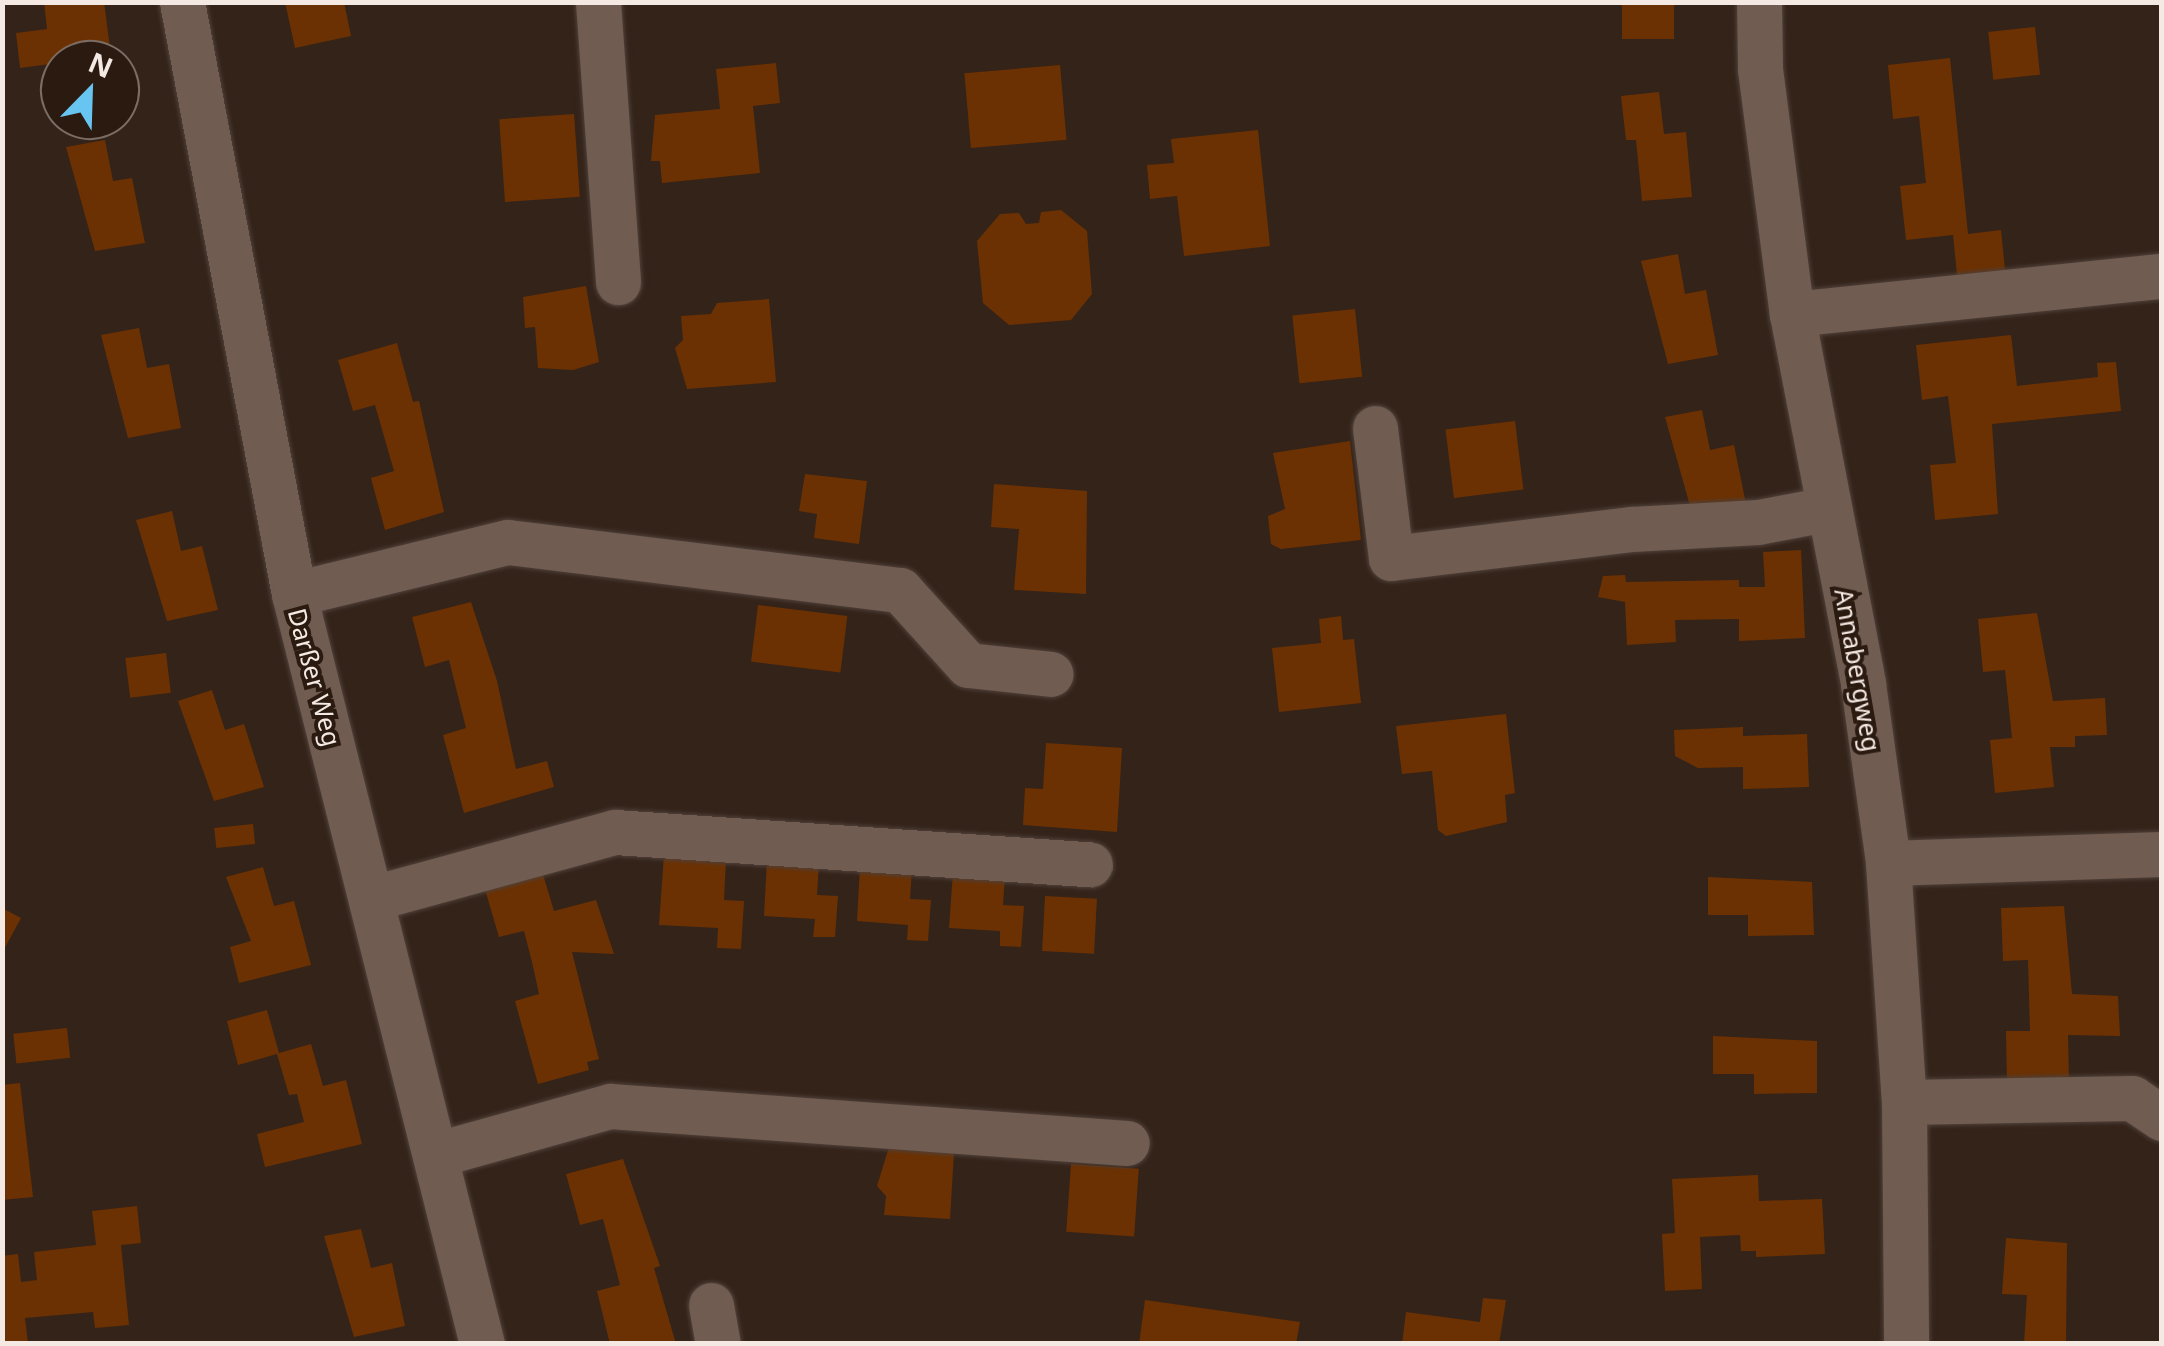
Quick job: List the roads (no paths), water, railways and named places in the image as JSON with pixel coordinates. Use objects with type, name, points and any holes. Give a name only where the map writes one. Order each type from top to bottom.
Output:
[{"type":"street","name":"Darßer Weg","points":[[182,2],[294,594],[438,1154],[482,1344]]},
{"type":"street","points":[[598,2],[618,282]]},
{"type":"street","name":"Annabergweg","points":[[1758,2],[1760,69],[1792,314],[1863,684],[1888,863],[1904,1102],[1906,1344]]},
{"type":"street","points":[[1792,314],[2162,276]]},
{"type":"street","points":[[1375,428],[1392,558],[1632,529],[1758,522],[1827,510]]},
{"type":"street","points":[[294,594],[508,542],[900,590],[968,665],[1050,674]]},
{"type":"street","points":[[373,898],[615,832],[1090,864]]},
{"type":"street","points":[[1888,863],[2162,854]]},
{"type":"street","points":[[1904,1102],[2132,1098],[2162,1118]]},
{"type":"street","points":[[438,1154],[610,1106],[1127,1143]]}]
